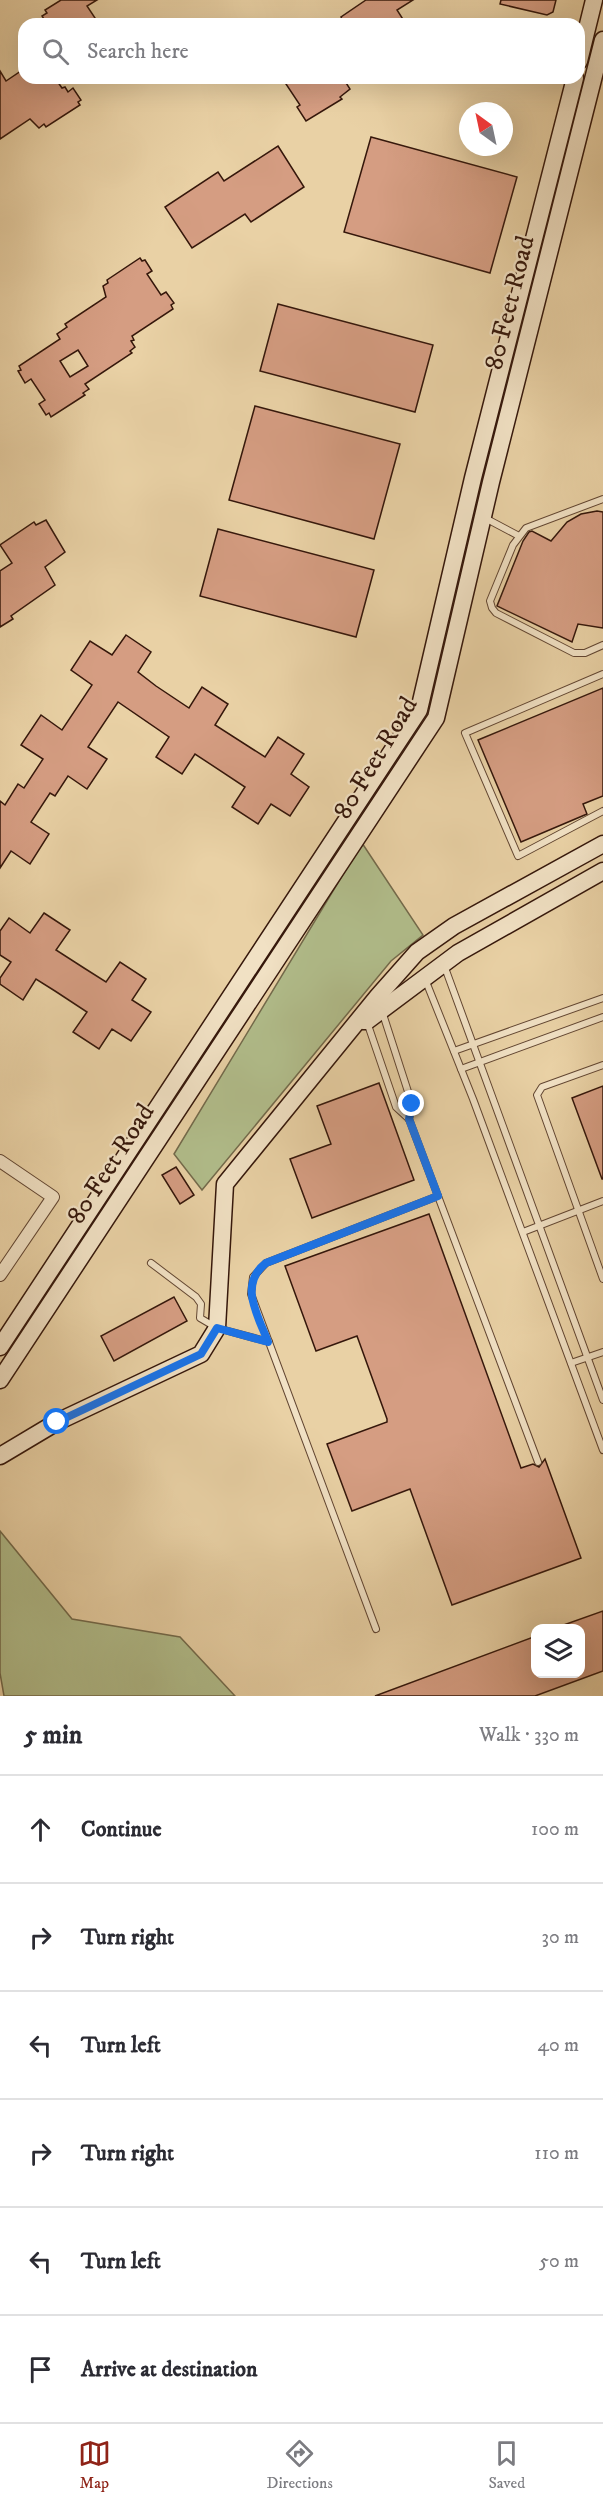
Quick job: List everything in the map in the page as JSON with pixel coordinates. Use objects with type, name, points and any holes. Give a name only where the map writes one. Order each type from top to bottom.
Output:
[{"type":"street","points":[[585,37],[594,0]]},
{"type":"street","name":"80 Feet Road","points":[[0,1380],[436,718],[483,517],[603,40]]},
{"type":"street","name":"80 Feet Road","points":[[0,1347],[419,711],[474,478],[573,84]]},
{"type":"street","points":[[0,1456],[57,1422],[201,1354],[217,1328],[225,1184],[363,1021],[378,996],[417,952],[454,926],[603,844]]},
{"type":"street","points":[[363,1021],[382,1010],[424,976],[458,953],[603,871]]},
{"type":"street","points":[[0,1161],[53,1197],[0,1275]]},
{"type":"lane","points":[[603,499],[526,528],[519,536],[491,596],[492,608],[496,613],[574,653],[585,653],[603,645]]},
{"type":"lane","points":[[483,517],[519,536]]},
{"type":"lane","points":[[603,674],[465,733],[518,856],[603,811]]},
{"type":"lane","points":[[444,964],[603,1400]]},
{"type":"lane","points":[[424,976],[603,1450]]},
{"type":"lane","points":[[454,1051],[603,998]]},
{"type":"lane","points":[[382,1010],[412,1104],[409,1119]]},
{"type":"lane","points":[[461,1069],[603,1017]]},
{"type":"lane","points":[[363,1021],[396,1107],[409,1119],[538,1462]]},
{"type":"lane","points":[[603,1065],[542,1087],[537,1095],[603,1279]]},
{"type":"lane","points":[[376,1629],[251,1294],[253,1277],[266,1263],[438,1196]]},
{"type":"lane","points":[[522,1232],[603,1201]]},
{"type":"lane","points":[[151,1263],[196,1297],[201,1304],[200,1318],[217,1328],[268,1342]]},
{"type":"lane","points":[[571,1364],[603,1352]]},
{"type":"green space","points":[[362,843],[423,935],[391,961],[202,1190],[174,1154]]},
{"type":"green space","points":[[0,1531],[72,1619],[180,1637],[235,1696],[4,1696],[0,1673]]},
{"type":"building","points":[[61,0],[97,0],[87,6],[95,18],[43,18],[42,16],[47,13],[45,10]]},
{"type":"building","points":[[366,0],[413,0],[397,10],[402,18],[341,17]]},
{"type":"building","points":[[501,0],[556,0],[553,12],[547,15],[500,4]]},
{"type":"building","points":[[0,71],[6,81],[18,73],[18,84],[59,84],[68,92],[73,88],[81,100],[78,102],[80,105],[46,127],[44,124],[39,128],[30,119],[0,139]]},
{"type":"building","points":[[286,84],[347,84],[350,89],[340,97],[342,99],[306,121],[297,107],[300,105]]},
{"type":"building","points":[[371,137],[517,177],[490,273],[344,232]]},
{"type":"building","points":[[278,146],[304,187],[251,222],[245,214],[192,248],[165,207],[218,172],[224,181]]},
{"type":"building","points":[[140,258],[142,261],[145,260],[152,271],[147,274],[161,295],[166,292],[174,303],[171,305],[173,309],[132,336],[134,340],[131,341],[135,347],[130,351],[132,353],[85,384],[89,389],[83,393],[85,395],[51,417],[49,413],[46,415],[39,404],[45,400],[31,379],[25,383],[18,371],[21,370],[19,366],[60,339],[57,334],[67,327],[65,324],[106,297],[103,286],[108,283],[107,280]],"holes":[[[78,350],[88,366],[70,377],[60,361]]]},
{"type":"building","points":[[278,304],[433,345],[415,412],[260,371]]},
{"type":"building","points":[[255,406],[400,444],[374,539],[229,500]]},
{"type":"building","points":[[603,512],[603,628],[578,624],[572,642],[497,606],[523,541],[529,532],[532,531],[551,541],[567,522],[581,514]]},
{"type":"building","points":[[46,520],[65,552],[45,567],[55,585],[11,616],[13,619],[0,627],[0,571],[12,563],[0,545],[34,522],[36,525]]},
{"type":"building","points":[[218,529],[374,570],[356,637],[200,596]]},
{"type":"building","points":[[126,635],[151,652],[138,672],[156,686],[189,708],[202,687],[228,704],[215,725],[265,757],[278,737],[304,754],[291,774],[309,787],[290,816],[271,804],[258,824],[232,807],[245,787],[195,754],[182,774],[156,757],[169,737],[118,702],[88,747],[107,759],[87,789],[68,776],[55,796],[50,793],[31,822],[49,834],[30,864],[11,851],[0,868],[0,801],[5,805],[18,784],[24,788],[43,759],[21,745],[41,715],[62,730],[92,685],[71,670],[90,641],[112,655]]},
{"type":"building","points":[[603,688],[603,796],[583,804],[587,814],[521,842],[478,740]]},
{"type":"building","points":[[44,913],[70,930],[56,950],[106,982],[120,962],[146,979],[132,1000],[151,1012],[131,1041],[112,1029],[99,1049],[73,1032],[87,1012],[36,979],[23,1000],[0,984],[0,978],[11,962],[0,955],[0,931],[9,918],[30,933]]},
{"type":"building","points":[[379,1083],[414,1180],[312,1218],[290,1159],[331,1144],[317,1106]]},
{"type":"building","points":[[603,1086],[603,1179],[602,1179],[572,1098]]},
{"type":"building","points":[[176,1167],[194,1195],[180,1204],[162,1175]]},
{"type":"building","points":[[429,1214],[521,1468],[533,1464],[539,1467],[545,1459],[581,1558],[452,1605],[410,1489],[352,1511],[327,1444],[387,1422],[387,1419],[357,1336],[316,1351],[285,1266]]},
{"type":"building","points":[[174,1297],[187,1321],[114,1361],[101,1336]]},
{"type":"building","points":[[603,1611],[603,1671],[585,1678],[585,1624],[566,1624]]},
{"type":"building","points":[[531,1638],[531,1678],[584,1678],[535,1696],[375,1696]]},
{"type":"route","points":[[57,1422],[201,1354],[217,1328],[268,1342],[251,1294],[253,1277],[259,1269],[266,1263],[438,1196],[409,1119],[412,1104]]}]
